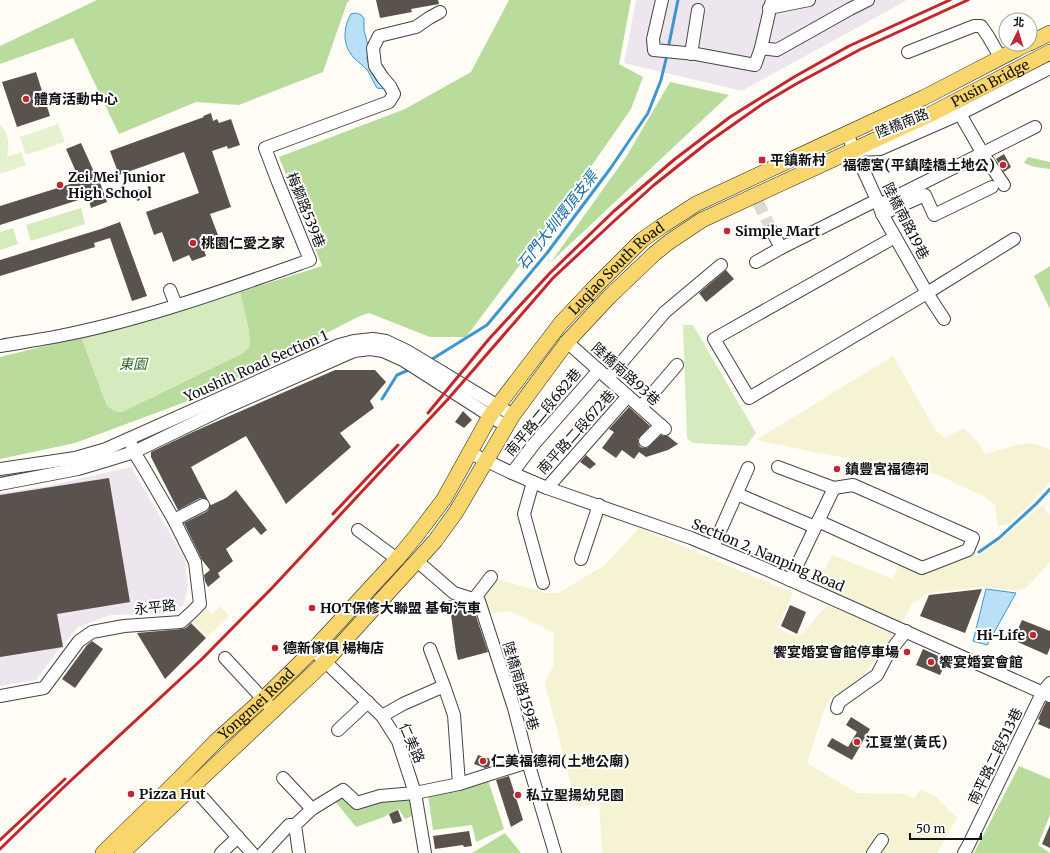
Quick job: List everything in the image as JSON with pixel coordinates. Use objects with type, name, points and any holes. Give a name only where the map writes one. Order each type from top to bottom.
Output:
[{"type":"main road","name":"Pusin Bridge","points":[[1038,39],[1050,33]]},
{"type":"main road","name":"Pusin Bridge","points":[[923,98],[1010,52]]},
{"type":"main road","name":"Pusin Bridge","points":[[931,114],[1050,52]]},
{"type":"main road","name":"Luqiao South Road","points":[[401,554],[444,499],[494,411],[561,323],[642,240],[696,204],[923,98]]},
{"type":"main road","name":"Luqiao South Road","points":[[417,561],[435,541],[456,512],[510,421],[567,342],[609,297],[654,254],[702,220],[757,198],[853,150],[931,114]]},
{"type":"main road","name":"Yongmei Road","points":[[103,853],[216,741],[263,699],[313,650],[401,554]]},
{"type":"main road","name":"Yongmei Road","points":[[122,853],[194,787],[325,662],[417,561]]},
{"type":"street","points":[[662,0],[653,39],[654,50],[691,54],[755,65],[761,48],[770,4],[809,0]]},
{"type":"street","points":[[761,48],[777,50],[868,0]]},
{"type":"street","points":[[691,54],[698,10]]},
{"type":"street","name":"梅獅路539巷","points":[[0,346],[69,334],[135,318],[234,287],[310,260],[265,148],[389,102],[394,94],[390,86],[374,66],[373,48],[379,36],[416,27],[440,12]]},
{"type":"street","points":[[908,52],[974,26],[981,26],[1000,57]]},
{"type":"street","name":"陸橋南路","points":[[853,150],[880,149],[960,114],[1050,68]]},
{"type":"street","points":[[879,206],[925,195],[934,214],[998,186],[983,154],[960,114]]},
{"type":"street","points":[[756,262],[781,248],[879,206],[1036,127]]},
{"type":"street","name":"陸橋南路19巷","points":[[846,134],[894,237],[944,319]]},
{"type":"street","points":[[772,231],[781,248]]},
{"type":"street","points":[[894,237],[714,339],[750,398],[927,293],[1014,239]]},
{"type":"street","name":"南平路二段682巷","points":[[512,473],[534,444],[665,312],[721,265]]},
{"type":"street","points":[[170,290],[176,305]]},
{"type":"street","name":"Youshih Road Section 1","points":[[0,470],[75,458],[106,449],[339,345],[354,341],[373,339],[386,341],[407,351],[510,421]]},
{"type":"street","name":"陸橋南路93巷","points":[[567,342],[663,427],[646,441]]},
{"type":"street","name":"Youshih Road Section 1","points":[[0,484],[78,469],[134,452],[227,407],[354,351],[370,349],[383,351],[403,360],[494,411]]},
{"type":"street","points":[[640,408],[677,365]]},
{"type":"street","name":"南平路二段672巷","points":[[547,488],[628,396]]},
{"type":"street","name":"永平路","points":[[0,696],[44,688],[79,641],[92,632],[124,626],[181,622],[200,604],[195,562],[174,520],[134,452],[129,440]]},
{"type":"street","name":"Section 2, Nanping Road","points":[[470,453],[547,488],[599,505],[713,547],[906,631],[1046,695]]},
{"type":"street","points":[[737,494],[816,524],[922,568],[968,550],[973,538],[853,485],[834,488],[778,467]]},
{"type":"street","points":[[713,547],[748,468]]},
{"type":"street","points":[[533,482],[524,514],[543,583]]},
{"type":"street","points":[[790,580],[834,488]]},
{"type":"street","points":[[174,520],[204,505]]},
{"type":"street","points":[[580,559],[599,505]]},
{"type":"street","points":[[358,530],[401,554]]},
{"type":"street","points":[[417,561],[454,593],[474,599],[491,577]]},
{"type":"street","name":"陸橋南路159巷","points":[[474,599],[479,601],[514,708],[528,762],[555,853]]},
{"type":"street","points":[[837,708],[839,702],[877,675],[888,654],[906,631]]},
{"type":"street","points":[[430,649],[454,715],[459,784]]},
{"type":"street","name":"仁美路","points":[[313,650],[382,716],[398,741],[415,793],[425,853]]},
{"type":"street","points":[[225,658],[274,711]]},
{"type":"street","name":"南平路二段513巷","points":[[964,853],[1046,695],[1050,683]]},
{"type":"street","points":[[382,716],[403,704],[444,686]]},
{"type":"street","points":[[338,730],[368,702]]},
{"type":"street","points":[[263,853],[289,825],[295,825],[312,809],[343,790],[357,803],[380,796],[415,793],[459,784],[528,762]]},
{"type":"street","points":[[283,778],[312,809]]},
{"type":"street","points":[[194,787],[252,853]]},
{"type":"street","points":[[295,825],[299,853]]},
{"type":"street","points":[[221,853],[238,837]]},
{"type":"shaded area","points":[[636,0],[907,0],[742,91],[624,63]]},
{"type":"shaded area","points":[[893,356],[936,431],[945,438],[964,428],[978,442],[985,454],[1017,445],[1031,443],[1050,450],[1050,482],[1009,524],[998,526],[995,505],[985,497],[936,474],[756,440]]},
{"type":"shaded area","points":[[131,467],[185,559],[188,587],[183,606],[157,614],[111,615],[78,627],[36,680],[0,686],[0,493],[48,486]]},
{"type":"shaded area","points":[[1044,504],[1046,511],[1050,515],[1050,562],[1026,588],[1016,591],[982,587],[928,593],[912,604],[902,622],[817,585],[832,555],[893,579],[900,562],[926,572],[973,553],[977,556],[1008,534]]},
{"type":"shaded area","points":[[639,528],[793,593],[777,628],[795,636],[802,634],[827,605],[894,634],[883,651],[862,676],[845,690],[830,698],[824,710],[807,763],[857,793],[905,794],[915,799],[920,789],[935,796],[957,818],[937,853],[602,853],[599,803],[577,807],[545,684],[554,664],[554,633],[510,611],[489,614],[483,601],[485,593],[496,579],[547,593],[558,593],[605,565]]},
{"type":"shaded area","points":[[220,606],[229,616],[207,637],[193,622],[207,609],[212,614]]},
{"type":"green space","points":[[97,0],[350,0],[347,3],[323,72],[239,105],[196,102],[119,134],[73,38],[0,64],[0,46]]},
{"type":"green space","points":[[509,0],[631,0],[619,64],[643,77],[631,109],[558,214],[466,337],[430,337],[369,313],[360,316],[207,394],[75,443],[0,459],[0,357],[81,337],[107,406],[115,411],[122,412],[243,353],[250,346],[249,330],[240,292],[322,266],[279,157],[405,109],[471,72]]},
{"type":"green space","points":[[670,82],[729,95],[551,262],[626,157]]},
{"type":"green space","points":[[0,124],[8,140],[7,157],[21,152],[26,165],[0,174]]},
{"type":"green space","points":[[58,124],[65,142],[26,155],[20,137]]},
{"type":"green space","points":[[1028,157],[1050,162],[1050,169],[1035,167],[1024,163]]},
{"type":"green space","points":[[81,208],[85,224],[31,241],[26,225]]},
{"type":"green space","points":[[13,228],[18,244],[0,250],[0,232]]},
{"type":"green space","points":[[1050,266],[1050,309],[1034,276]]},
{"type":"green space","name":"東園","points":[[240,292],[249,330],[250,346],[243,353],[122,412],[115,411],[107,406],[81,337],[176,313]]},
{"type":"green space","points":[[683,325],[693,325],[756,433],[746,446],[693,443],[687,438]]},
{"type":"green space","points":[[1019,766],[1050,779],[1050,815],[1038,845],[1050,853],[974,853]]},
{"type":"green space","points":[[488,780],[504,829],[476,842],[472,825],[433,830],[428,795]]},
{"type":"green space","points":[[344,795],[385,799],[409,797],[412,816],[405,819],[399,809],[384,817],[356,827],[335,801]]},
{"type":"green space","points":[[505,833],[521,853],[472,853]]},
{"type":"water","points":[[356,13],[364,18],[364,30],[368,46],[367,59],[371,71],[377,81],[389,91],[387,93],[384,89],[377,88],[365,67],[354,58],[347,48],[345,36],[346,25],[351,14]]},
{"type":"water","points":[[986,589],[1016,593],[987,645],[973,641]]},
{"type":"building","points":[[376,0],[438,0],[439,4],[411,9],[412,12],[380,18]]},
{"type":"building","name":"體育活動中心","points":[[36,72],[50,116],[17,127],[2,82]]},
{"type":"building","points":[[211,113],[213,121],[217,119],[219,123],[231,119],[240,145],[228,149],[227,146],[212,151],[231,207],[210,214],[221,243],[204,250],[206,256],[192,261],[189,255],[173,262],[162,232],[154,235],[146,212],[199,193],[184,152],[119,175],[110,151],[204,117],[203,116]]},
{"type":"building","points":[[81,143],[95,174],[97,174],[107,202],[91,208],[88,197],[0,225],[0,206],[80,181],[66,149]]},
{"type":"building","name":"福德宮(平鎮陸橋土地公)","points":[[1004,154],[1011,167],[1004,172],[996,159]]},
{"type":"building","points":[[139,189],[143,192],[143,197],[138,201],[133,198],[133,191]]},
{"type":"building","points":[[120,222],[147,296],[132,301],[110,238],[94,243],[95,247],[0,276],[0,260]]},
{"type":"building","points":[[726,270],[734,279],[706,302],[699,293]]},
{"type":"building","points":[[335,370],[375,370],[386,382],[370,401],[374,408],[340,433],[351,447],[286,504],[246,436],[191,467],[208,500],[200,498],[178,510],[151,457],[151,452],[195,431]]},
{"type":"building","points":[[629,407],[650,426],[638,439],[640,447],[647,448],[661,435],[668,436],[678,444],[668,450],[646,457],[639,452],[634,459],[622,450],[616,458],[602,448],[614,432],[609,429]]},
{"type":"building","points":[[463,411],[472,420],[464,428],[455,422]]},
{"type":"building","points":[[586,455],[596,464],[590,469],[580,462]]},
{"type":"building","points":[[109,478],[130,602],[57,614],[63,647],[0,657],[0,495]]},
{"type":"building","points":[[236,490],[267,530],[261,535],[254,527],[226,549],[233,561],[218,573],[220,577],[208,587],[204,575],[210,570],[202,560],[184,523],[206,512],[209,509],[210,504],[211,505],[226,498]]},
{"type":"building","points":[[982,589],[965,633],[920,616],[929,595]]},
{"type":"building","points":[[449,600],[473,607],[488,652],[458,660]]},
{"type":"building","points":[[790,605],[806,612],[797,634],[781,626]]},
{"type":"building","name":"Hi-Life","points":[[1022,620],[1050,631],[1050,648],[1047,655],[1013,640]]},
{"type":"building","points":[[191,623],[206,638],[165,679],[137,633],[182,629],[186,628]]},
{"type":"building","points":[[92,641],[103,649],[75,688],[62,679],[87,645]]},
{"type":"building","name":"饗宴婚宴會館","points":[[923,649],[947,660],[940,675],[916,665]]},
{"type":"building","points":[[1046,702],[1050,703],[1050,729],[1038,724],[1040,720],[1038,719]]},
{"type":"building","name":"江夏堂(黃氏)","points":[[851,717],[870,729],[852,760],[827,746],[832,738],[848,747],[857,732],[846,725]]},
{"type":"building","name":"仁美福德祠(土地公廟)","points":[[478,755],[491,759],[489,767],[485,768],[474,764]]},
{"type":"building","points":[[509,776],[523,820],[511,827],[496,780]]},
{"type":"building","points":[[398,810],[402,821],[393,824],[389,814]]},
{"type":"building","points":[[1050,825],[1050,848],[1042,844]]},
{"type":"building","points":[[469,831],[472,846],[464,847],[463,845],[435,849],[433,836]]},
{"type":"waterway","name":"石門大圳環頂支渠","points":[[668,49],[678,0]]},
{"type":"waterway","name":"石門大圳環頂支渠","points":[[429,361],[487,325],[547,253],[610,169],[648,113],[661,80],[667,55]]},
{"type":"waterway","name":"石門大圳環頂支渠","points":[[382,399],[397,375],[411,369]]},
{"type":"waterway","points":[[979,552],[999,538],[1050,489]]},
{"type":"tunnel","points":[[758,202],[772,231]]},
{"type":"railway","points":[[428,413],[489,339],[550,273],[614,211],[675,159],[730,117],[794,77],[849,46],[950,0]]},
{"type":"railway","points":[[0,849],[66,785],[201,660],[272,588],[449,398],[553,278],[654,185],[707,143],[764,103],[796,84],[861,49],[968,0]]},
{"type":"railway","points":[[333,514],[398,445]]},
{"type":"railway","points":[[0,840],[65,779]]},
{"type":"place","name":"體育活動中心","points":[[26,99]]},
{"type":"place","name":"平鎮新村","points":[[762,160]]},
{"type":"place","name":"福德宮(平鎮陸橋土地公)","points":[[1003,165]]},
{"type":"place","name":"Zei Mei Junior High School","points":[[60,185]]},
{"type":"place","name":"Simple Mart","points":[[727,231]]},
{"type":"place","name":"桃園仁愛之家","points":[[193,243]]},
{"type":"place","name":"鎮豐宮福德祠","points":[[837,469]]},
{"type":"place","name":"HOT保修大聯盟 基甸汽車","points":[[312,608]]},
{"type":"place","name":"Hi-Life","points":[[1033,635]]},
{"type":"place","name":"德新傢俱 楊梅店","points":[[275,648]]},
{"type":"place","name":"饗宴婚宴會館停車場","points":[[907,652]]},
{"type":"place","name":"饗宴婚宴會館","points":[[931,662]]},
{"type":"place","name":"江夏堂(黃氏)","points":[[857,742]]},
{"type":"place","name":"仁美福德祠(土地公廟)","points":[[483,761]]},
{"type":"place","name":"Pizza Hut","points":[[131,794]]},
{"type":"place","name":"私立聖揚幼兒園","points":[[518,795]]}]
